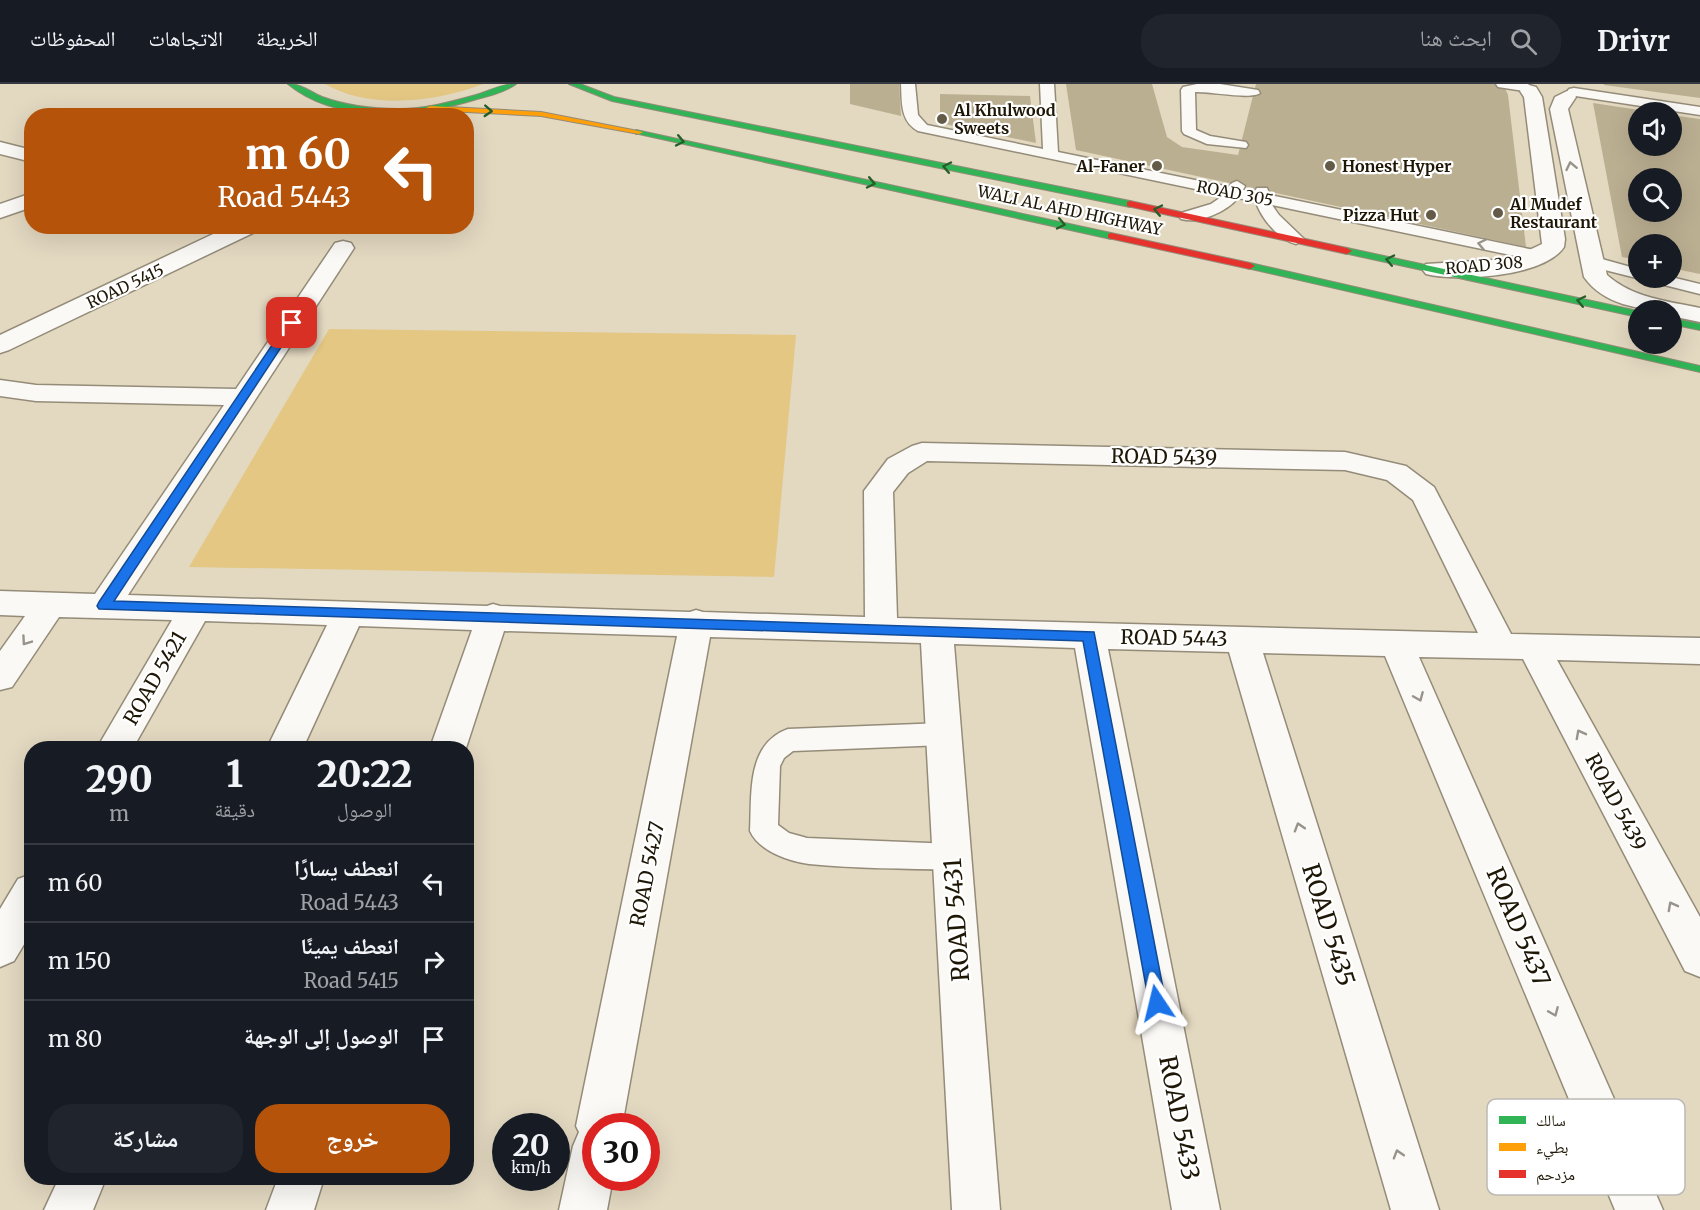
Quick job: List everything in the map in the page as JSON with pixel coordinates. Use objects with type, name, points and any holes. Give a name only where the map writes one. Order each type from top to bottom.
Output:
[{"type":"main road","points":[[292,84],[303,94],[325,104],[345,108]]},
{"type":"main road","points":[[430,108],[470,100],[512,84]]},
{"type":"main road","name":"WALI AL AHD HIGHWAY","points":[[573,84],[612,99],[1187,216],[1628,312]]},
{"type":"main road","name":"WALI AL AHD HIGHWAY","points":[[474,110],[541,114],[593,122],[1240,264],[1700,369]]},
{"type":"main road","points":[[1682,323],[1700,327]]},
{"type":"street","points":[[1525,88],[1552,98],[1569,91]]},
{"type":"street","name":"ROAD 308","points":[[1434,269],[1515,265],[1539,256],[1553,247],[1554,239],[1533,97],[1525,88]]},
{"type":"street","points":[[1569,91],[1559,109],[1596,277],[1618,294],[1700,315]]},
{"type":"street","points":[[0,148],[24,154]]},
{"type":"street","points":[[0,212],[24,202]]},
{"type":"street","name":"ROAD 5415","points":[[0,345],[232,234]]},
{"type":"street","points":[[104,606],[343,248]]},
{"type":"street","points":[[0,388],[36,393],[242,397]]},
{"type":"street","name":"ROAD 5439","points":[[881,628],[878,491],[898,466],[922,452],[1346,461],[1396,474],[1424,494],[1517,646],[1700,957]]},
{"type":"street","name":"ROAD 5443","points":[[0,603],[696,622],[1089,636],[1517,646],[1694,659]]},
{"type":"street","points":[[0,677],[51,604]]},
{"type":"street","name":"ROAD 5421","points":[[119,741],[196,608]]},
{"type":"street","points":[[288,741],[349,612]]},
{"type":"street","points":[[450,741],[493,616]]},
{"type":"street","name":"ROAD 5427","points":[[602,1113],[696,622]]},
{"type":"street","name":"ROAD 5431","points":[[938,630],[976,1210]]},
{"type":"street","name":"ROAD 5433","points":[[1089,636],[1196,1210]]},
{"type":"street","name":"ROAD 5435","points":[[1242,639],[1414,1210]]},
{"type":"street","name":"ROAD 5437","points":[[1396,643],[1591,1099]]},
{"type":"street","points":[[0,947],[24,906]]},
{"type":"street","points":[[68,1210],[80,1185]]},
{"type":"street","points":[[290,1210],[299,1185]]},
{"type":"street","points":[[583,1210],[587,1191]]},
{"type":"street","name":"ROAD 5437","points":[[1633,1195],[1639,1210]]},
{"type":"lane","name":"ROAD 305","points":[[908,84],[911,119],[918,126],[931,130],[1052,156],[1235,189],[1539,256]]},
{"type":"lane","points":[[1047,84],[1052,156]]},
{"type":"lane","points":[[1503,84],[1525,88]]},
{"type":"lane","points":[[1240,145],[1204,139],[1192,134],[1188,90],[1196,86],[1207,86],[1252,93]]},
{"type":"lane","points":[[1569,91],[1700,111]]},
{"type":"lane","points":[[1187,216],[1224,204],[1235,189]]},
{"type":"lane","points":[[1262,195],[1267,211],[1296,239]]},
{"type":"lane","points":[[1591,261],[1628,271]]},
{"type":"lane","points":[[1682,285],[1700,289]]},
{"type":"lane","points":[[944,734],[788,740],[774,751],[767,766],[764,831],[781,843],[807,851],[953,857]]},
{"type":"shaded area","points":[[325,84],[483,84],[424,99],[382,100],[362,98]]},
{"type":"shaded area","points":[[329,329],[796,335],[774,577],[189,567]]},
{"type":"building","points":[[850,84],[899,84],[901,116],[850,104]]},
{"type":"building","name":"Honest Hyper","points":[[1066,84],[1152,84],[1167,137],[1182,147],[1238,155],[1256,84],[1503,84],[1508,95],[1526,247],[1076,150]]},
{"type":"building","points":[[1700,84],[1700,98],[1604,85]]},
{"type":"building","points":[[940,94],[1030,96],[1036,143],[940,123]]},
{"type":"building","points":[[1593,103],[1628,108],[1628,156],[1682,156],[1682,117],[1700,119],[1700,274],[1682,270],[1682,234],[1628,234],[1628,258],[1622,257]]},
{"type":"traffic: fast","points":[[292,84],[317,98],[355,108]]},
{"type":"traffic: fast","points":[[435,108],[458,103],[512,84]]},
{"type":"traffic: fast","points":[[573,84],[612,99],[1130,204]]},
{"type":"traffic: fast","points":[[639,132],[1111,236]]},
{"type":"traffic: fast","points":[[1347,251],[1628,312]]},
{"type":"traffic: fast","points":[[1250,266],[1700,369]]},
{"type":"traffic: fast","points":[[1682,323],[1700,327]]},
{"type":"traffic: slow","points":[[474,110],[541,114],[639,132]]},
{"type":"traffic: jam","points":[[1130,204],[1347,251]]},
{"type":"traffic: jam","points":[[1111,236],[1250,266]]},
{"type":"place","name":"Al Khulwood Sweets","points":[[942,119]]},
{"type":"place","name":"Al-Faner","points":[[1157,166]]},
{"type":"place","name":"Honest Hyper","points":[[1330,166]]},
{"type":"place","name":"Al Mudef Restaurant","points":[[1498,213]]},
{"type":"place","name":"Pizza Hut","points":[[1431,215]]},
{"type":"route","points":[[292,323],[104,606],[628,620],[1089,636],[1157,1003]]}]
